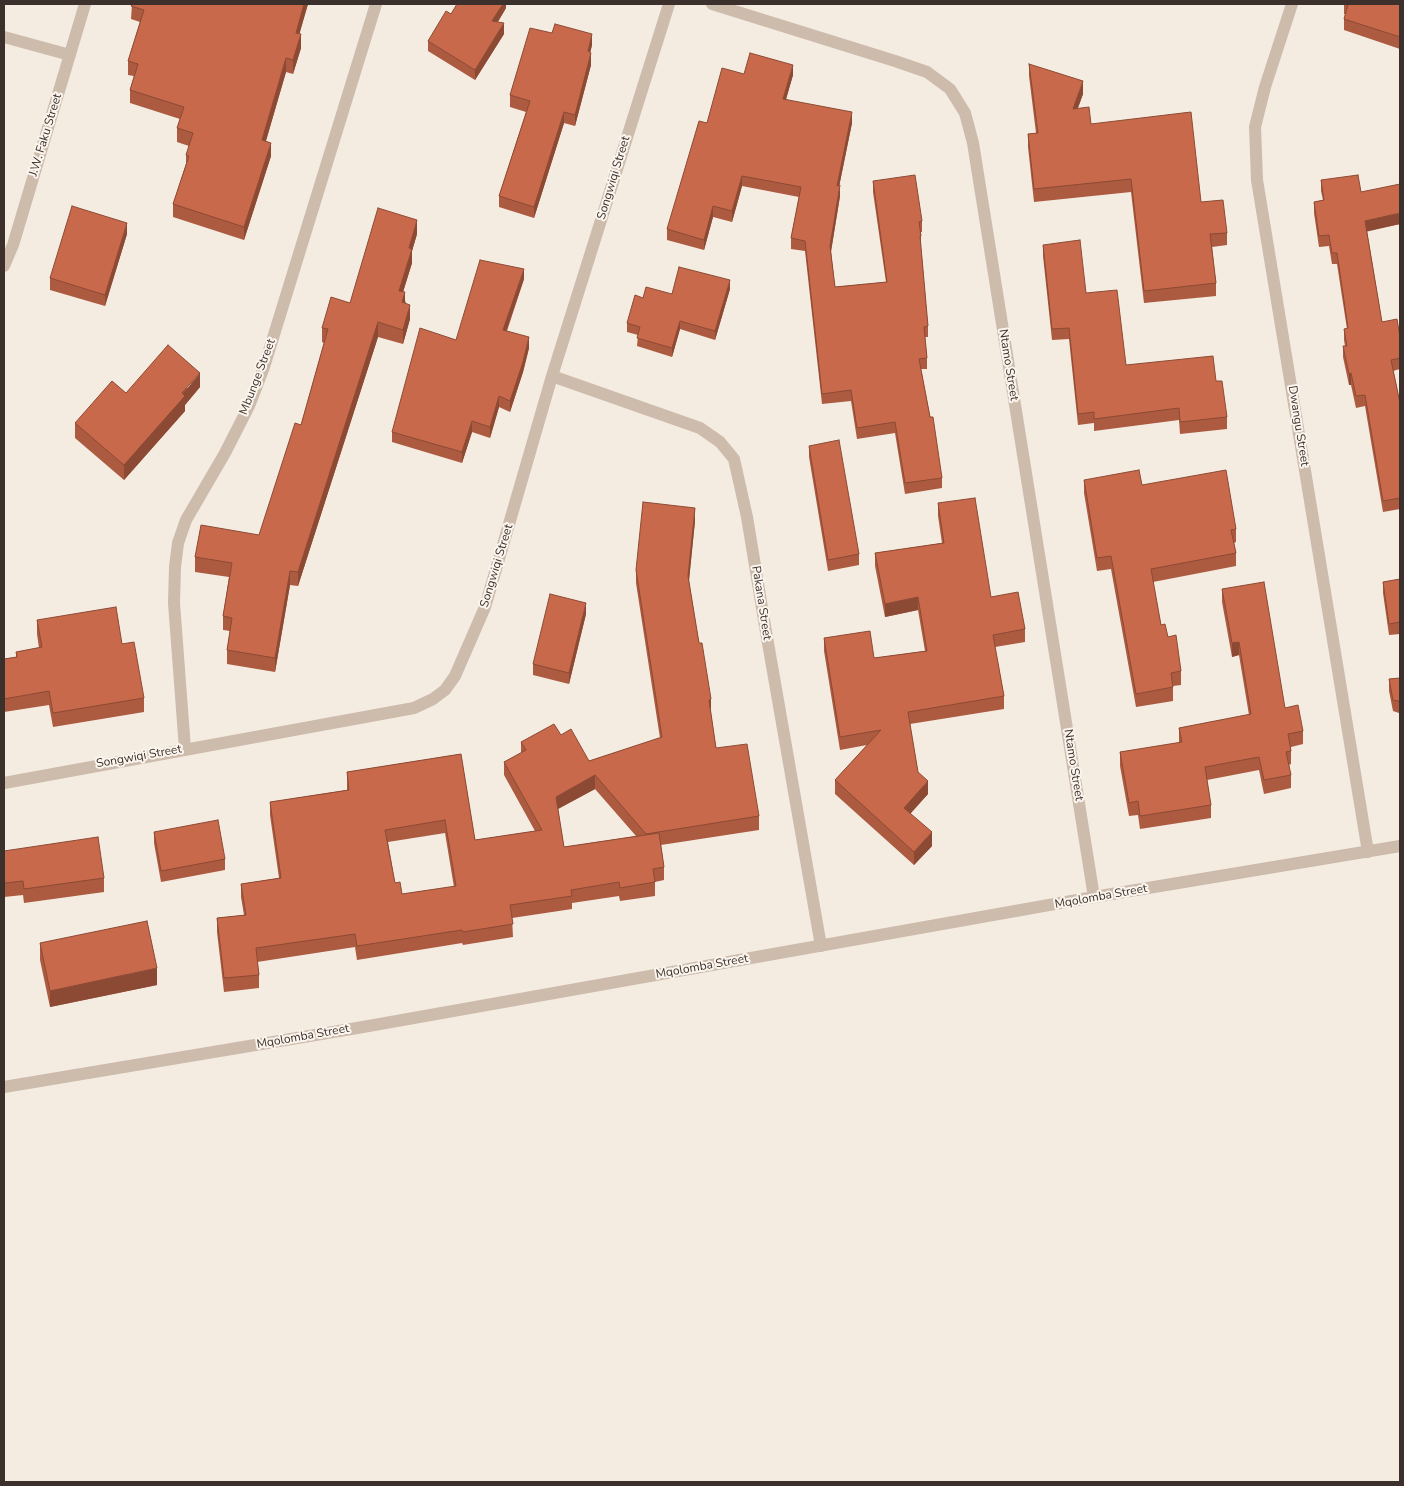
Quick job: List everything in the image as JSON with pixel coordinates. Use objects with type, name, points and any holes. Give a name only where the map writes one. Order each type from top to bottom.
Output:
[{"type":"street","name":"J.W. Faku Street","points":[[4,266],[13,244],[85,4]]},
{"type":"street","name":"Mbunge Street","points":[[185,749],[174,603],[178,543],[186,520],[225,453],[249,406],[264,367],[376,4]]},
{"type":"street","name":"Songwiqi Street","points":[[4,783],[414,708],[434,699],[445,690],[455,676],[485,607],[552,376],[669,4]]},
{"type":"street","name":"Ntamo Street","points":[[712,4],[926,72],[950,89],[964,112],[973,143],[1094,897]]},
{"type":"street","name":"Dwangu Street","points":[[1292,4],[1265,86],[1255,127],[1257,180],[1368,852]]},
{"type":"street","points":[[4,37],[70,54]]},
{"type":"street","name":"Pakana Street","points":[[552,376],[700,428],[720,442],[734,459],[747,517],[764,626],[821,946]]},
{"type":"street","name":"Mqolomba Street","points":[[4,1087],[363,1027],[1094,897],[1400,846]]},
{"type":"building","points":[[132,4],[304,4],[296,33],[301,34],[293,60],[286,58],[262,140],[271,143],[244,227],[173,204],[189,156],[186,155],[193,133],[177,128],[184,107],[130,90],[138,64],[128,61],[144,10],[131,6]]},
{"type":"building","points":[[457,4],[503,4],[492,21],[504,23],[475,70],[428,41],[446,11],[451,14]]},
{"type":"building","points":[[1346,4],[1400,4],[1400,37],[1344,19],[1348,5]]},
{"type":"building","points":[[555,24],[592,34],[588,51],[591,53],[575,115],[564,112],[534,207],[499,196],[530,101],[510,95],[530,28],[552,33]]},
{"type":"building","points":[[750,53],[793,65],[783,99],[852,112],[837,186],[840,185],[830,246],[835,287],[887,282],[873,181],[915,175],[922,221],[919,222],[928,326],[924,327],[927,358],[919,359],[930,417],[933,417],[942,478],[905,483],[895,422],[857,428],[851,390],[822,394],[805,241],[791,238],[801,187],[742,176],[732,211],[713,206],[704,240],[667,229],[699,121],[707,123],[722,68],[744,74]]},
{"type":"building","points":[[1029,64],[1083,81],[1073,109],[1089,107],[1091,124],[1191,112],[1201,202],[1223,200],[1227,233],[1210,234],[1216,283],[1144,291],[1131,179],[1034,189],[1028,134],[1038,133]]},
{"type":"building","points":[[1358,175],[1361,192],[1400,184],[1400,213],[1365,221],[1382,322],[1397,319],[1400,337],[1400,358],[1391,360],[1400,403],[1400,498],[1383,501],[1365,395],[1356,396],[1343,346],[1347,346],[1344,329],[1348,328],[1337,253],[1332,253],[1329,235],[1319,236],[1314,202],[1324,200],[1321,180]]},
{"type":"building","points":[[72,206],[127,223],[105,295],[50,278]]},
{"type":"building","points":[[378,208],[417,220],[409,248],[412,249],[399,291],[405,292],[402,302],[410,305],[403,330],[378,322],[298,572],[290,571],[275,658],[227,650],[232,618],[223,616],[232,563],[195,557],[201,525],[259,535],[295,423],[301,425],[328,329],[322,328],[331,297],[350,303]]},
{"type":"building","points":[[1080,240],[1086,293],[1117,290],[1126,365],[1213,356],[1216,381],[1222,381],[1227,417],[1180,422],[1179,408],[1094,419],[1094,412],[1078,414],[1069,328],[1052,329],[1043,245]]},
{"type":"building","points":[[480,260],[524,269],[503,330],[529,337],[510,401],[499,396],[490,427],[472,421],[462,452],[392,432],[420,328],[456,340]]},
{"type":"building","points":[[679,267],[730,280],[715,331],[680,321],[672,348],[637,338],[640,327],[627,323],[635,295],[643,298],[646,287],[672,294]]},
{"type":"building","points":[[168,345],[200,373],[182,393],[185,396],[124,465],[75,423],[112,381],[126,393]]},
{"type":"building","points":[[839,440],[859,554],[828,560],[809,446]]},
{"type":"building","points":[[1139,470],[1142,485],[1226,470],[1236,529],[1231,530],[1236,553],[1151,569],[1161,625],[1165,624],[1168,637],[1176,635],[1181,671],[1171,673],[1173,687],[1136,694],[1111,556],[1097,558],[1084,480]]},
{"type":"building","points":[[975,498],[991,597],[1018,592],[1025,629],[993,635],[1004,696],[908,712],[918,772],[928,781],[904,808],[932,832],[914,852],[835,780],[881,730],[840,737],[824,638],[870,631],[874,658],[927,651],[918,597],[885,604],[875,553],[944,543],[938,503]]},
{"type":"building","points":[[643,502],[695,508],[688,576],[699,643],[702,643],[711,699],[709,700],[716,748],[747,744],[759,816],[646,834],[595,775],[556,797],[564,847],[659,833],[664,867],[653,869],[655,882],[620,888],[619,882],[571,890],[572,896],[510,905],[513,924],[357,946],[355,934],[256,948],[259,975],[224,978],[217,918],[246,915],[241,884],[281,878],[270,802],[349,790],[347,772],[461,754],[475,840],[542,830],[504,762],[526,750],[521,742],[554,724],[561,735],[571,729],[589,761],[662,737],[636,570]],"holes":[[[445,820],[456,886],[402,894],[400,882],[395,883],[385,830]]]},
{"type":"building","points":[[1400,579],[1400,622],[1389,624],[1383,582]]},
{"type":"building","points":[[1264,582],[1285,708],[1298,705],[1303,731],[1288,734],[1291,751],[1286,752],[1291,775],[1264,780],[1259,757],[1205,767],[1211,805],[1140,816],[1138,801],[1129,803],[1120,752],[1182,742],[1179,728],[1251,714],[1239,642],[1232,643],[1222,589]]},
{"type":"building","points":[[550,594],[586,603],[569,673],[533,664]]},
{"type":"building","points":[[116,607],[122,644],[134,642],[144,698],[53,713],[49,691],[4,699],[4,659],[17,657],[16,652],[42,647],[37,620]]},
{"type":"building","points":[[1400,678],[1400,707],[1399,701],[1393,700],[1389,679]]},
{"type":"building","points":[[218,820],[225,859],[161,871],[154,832]]},
{"type":"building","points":[[98,837],[104,878],[24,889],[23,881],[4,883],[4,851]]},
{"type":"building","points":[[147,921],[157,968],[50,991],[40,943]]}]
